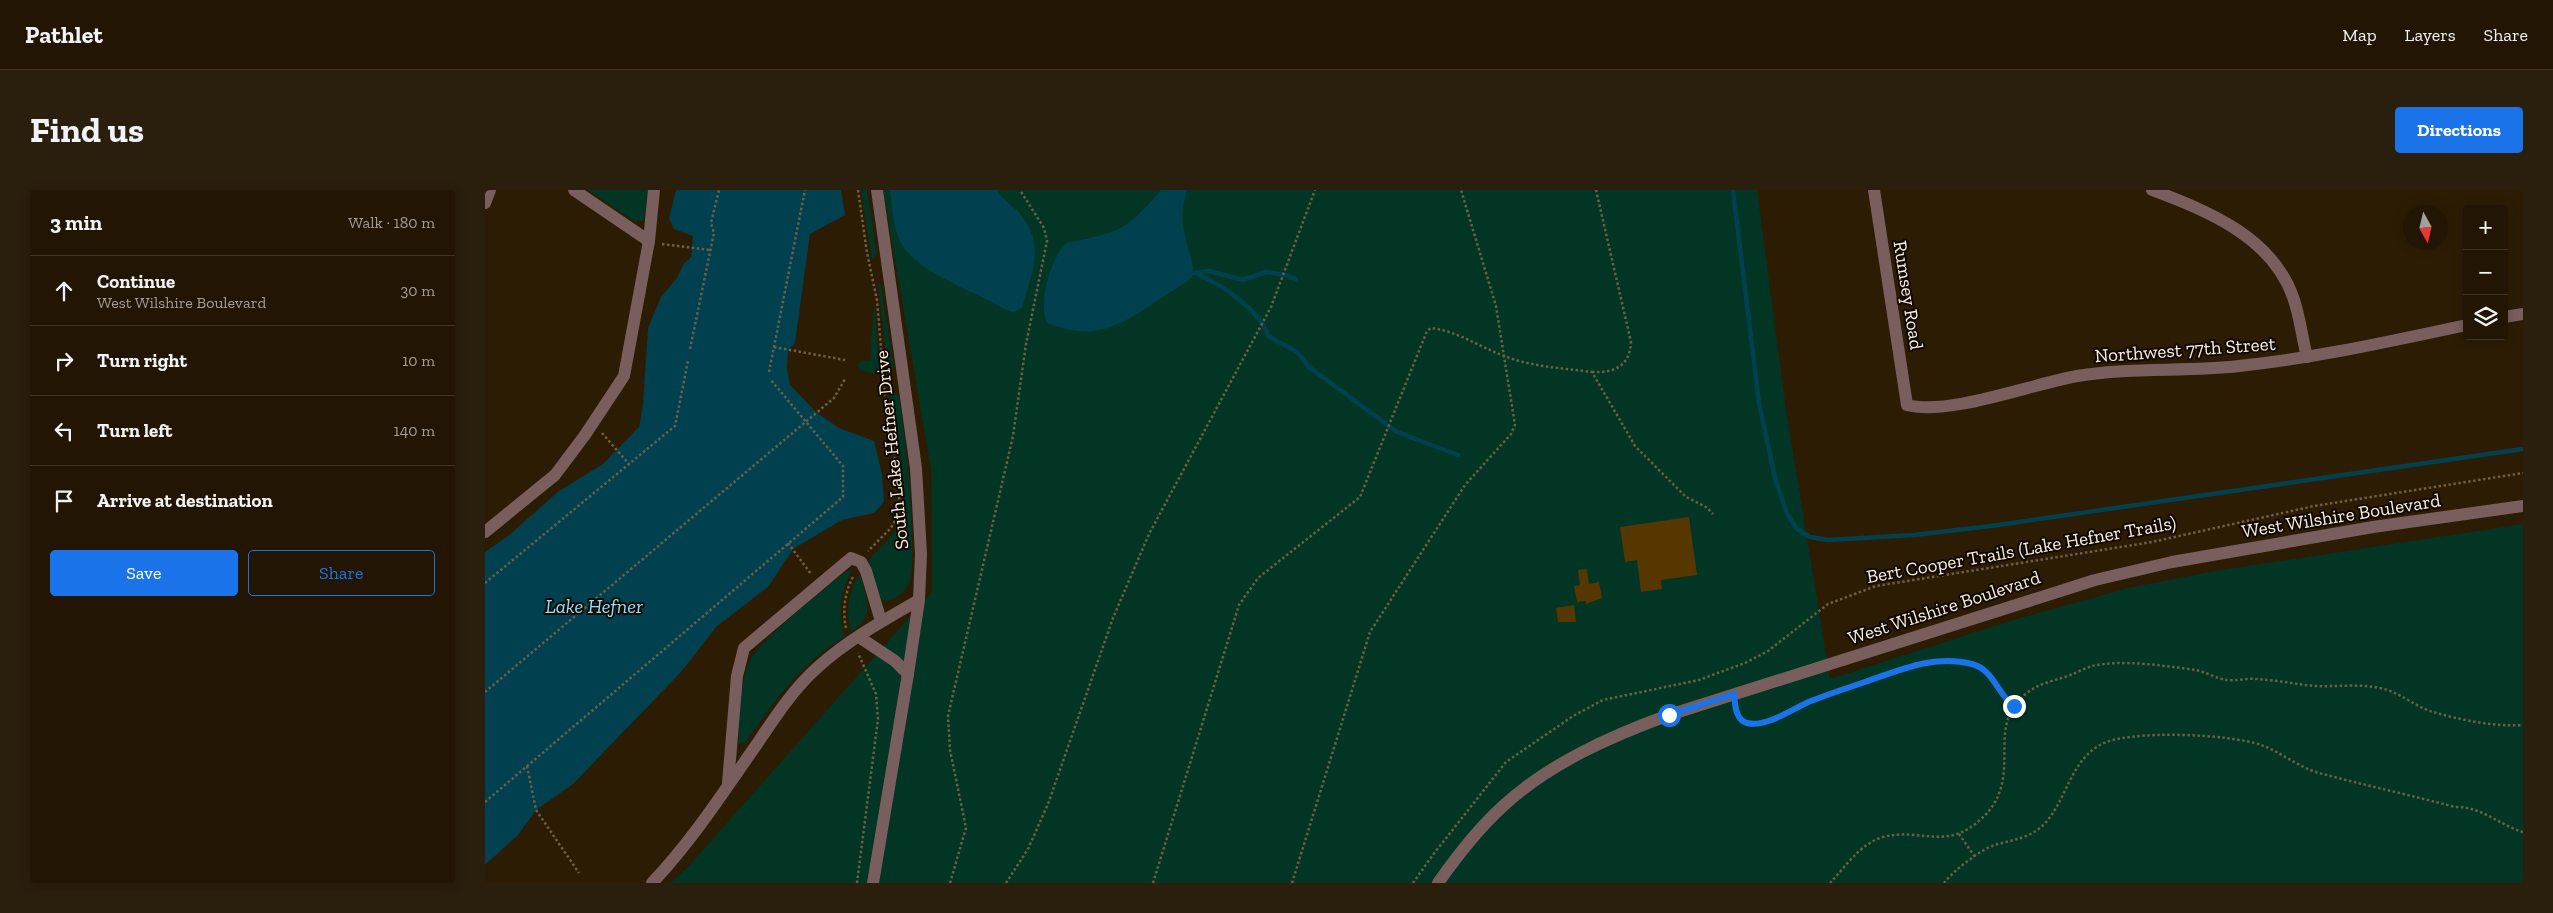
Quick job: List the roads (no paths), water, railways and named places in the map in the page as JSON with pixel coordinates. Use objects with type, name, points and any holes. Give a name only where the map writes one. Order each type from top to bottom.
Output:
[{"type":"street","points":[[485,202],[490,190]]},
{"type":"street","points":[[574,190],[649,241]]},
{"type":"street","points":[[485,532],[555,475],[624,376],[649,241],[654,190]]},
{"type":"street","name":"South Lake Hefner Drive","points":[[873,883],[919,600],[921,528],[917,477],[877,190]]},
{"type":"street","name":"Rumsey Road","points":[[1874,190],[1907,405]]},
{"type":"street","points":[[2152,190],[2209,213],[2249,238],[2277,264],[2293,298],[2307,357]]},
{"type":"street","points":[[2508,316],[2523,314]]},
{"type":"street","name":"Northwest 77th Street","points":[[1907,405],[1919,409],[1935,408],[2077,376],[2146,368],[2238,366],[2339,353],[2463,326]]},
{"type":"street","name":"West Wilshire Boulevard","points":[[1438,883],[1458,855],[1503,806],[1560,764],[1630,729],[1734,694],[2095,580],[2200,557],[2373,528],[2523,506]]},
{"type":"street","points":[[728,784],[737,676],[744,648],[851,558],[861,562],[866,571],[881,621]]},
{"type":"street","points":[[653,883],[689,839],[776,715],[805,680],[853,634],[919,600]]},
{"type":"street","points":[[853,634],[895,661],[908,674]]},
{"type":"water","name":"Lake Hefner","points":[[676,190],[841,190],[845,215],[810,234],[795,343],[788,350],[787,368],[790,385],[816,412],[839,428],[874,441],[882,474],[884,502],[874,513],[842,520],[793,549],[768,587],[717,626],[681,672],[573,784],[536,810],[518,835],[485,865],[485,552],[508,536],[559,491],[603,464],[639,427],[643,405],[648,328],[661,297],[677,278],[683,265],[691,257],[693,236],[674,229],[669,218]]},
{"type":"water","points":[[890,190],[997,190],[1021,215],[1029,227],[1033,238],[1034,260],[1022,308],[1013,312],[1004,309],[946,280],[918,262],[899,239],[894,221]]},
{"type":"water","points":[[1161,190],[1187,190],[1183,207],[1183,218],[1185,236],[1192,261],[1192,277],[1135,315],[1108,328],[1095,331],[1080,331],[1065,329],[1047,323],[1044,304],[1047,281],[1055,259],[1067,243],[1099,236],[1120,228],[1149,204]]},
{"type":"waterway","points":[[1733,190],[1759,403],[1775,478],[1787,514],[1797,529],[1810,537],[1828,540],[1914,535],[1991,526],[2523,449]]},
{"type":"waterway","points":[[1194,273],[1209,271],[1243,280],[1266,272],[1286,275],[1296,279]]},
{"type":"waterway","points":[[1199,275],[1229,292],[1257,317],[1268,336],[1297,352],[1309,367],[1397,432],[1458,455]]}]
